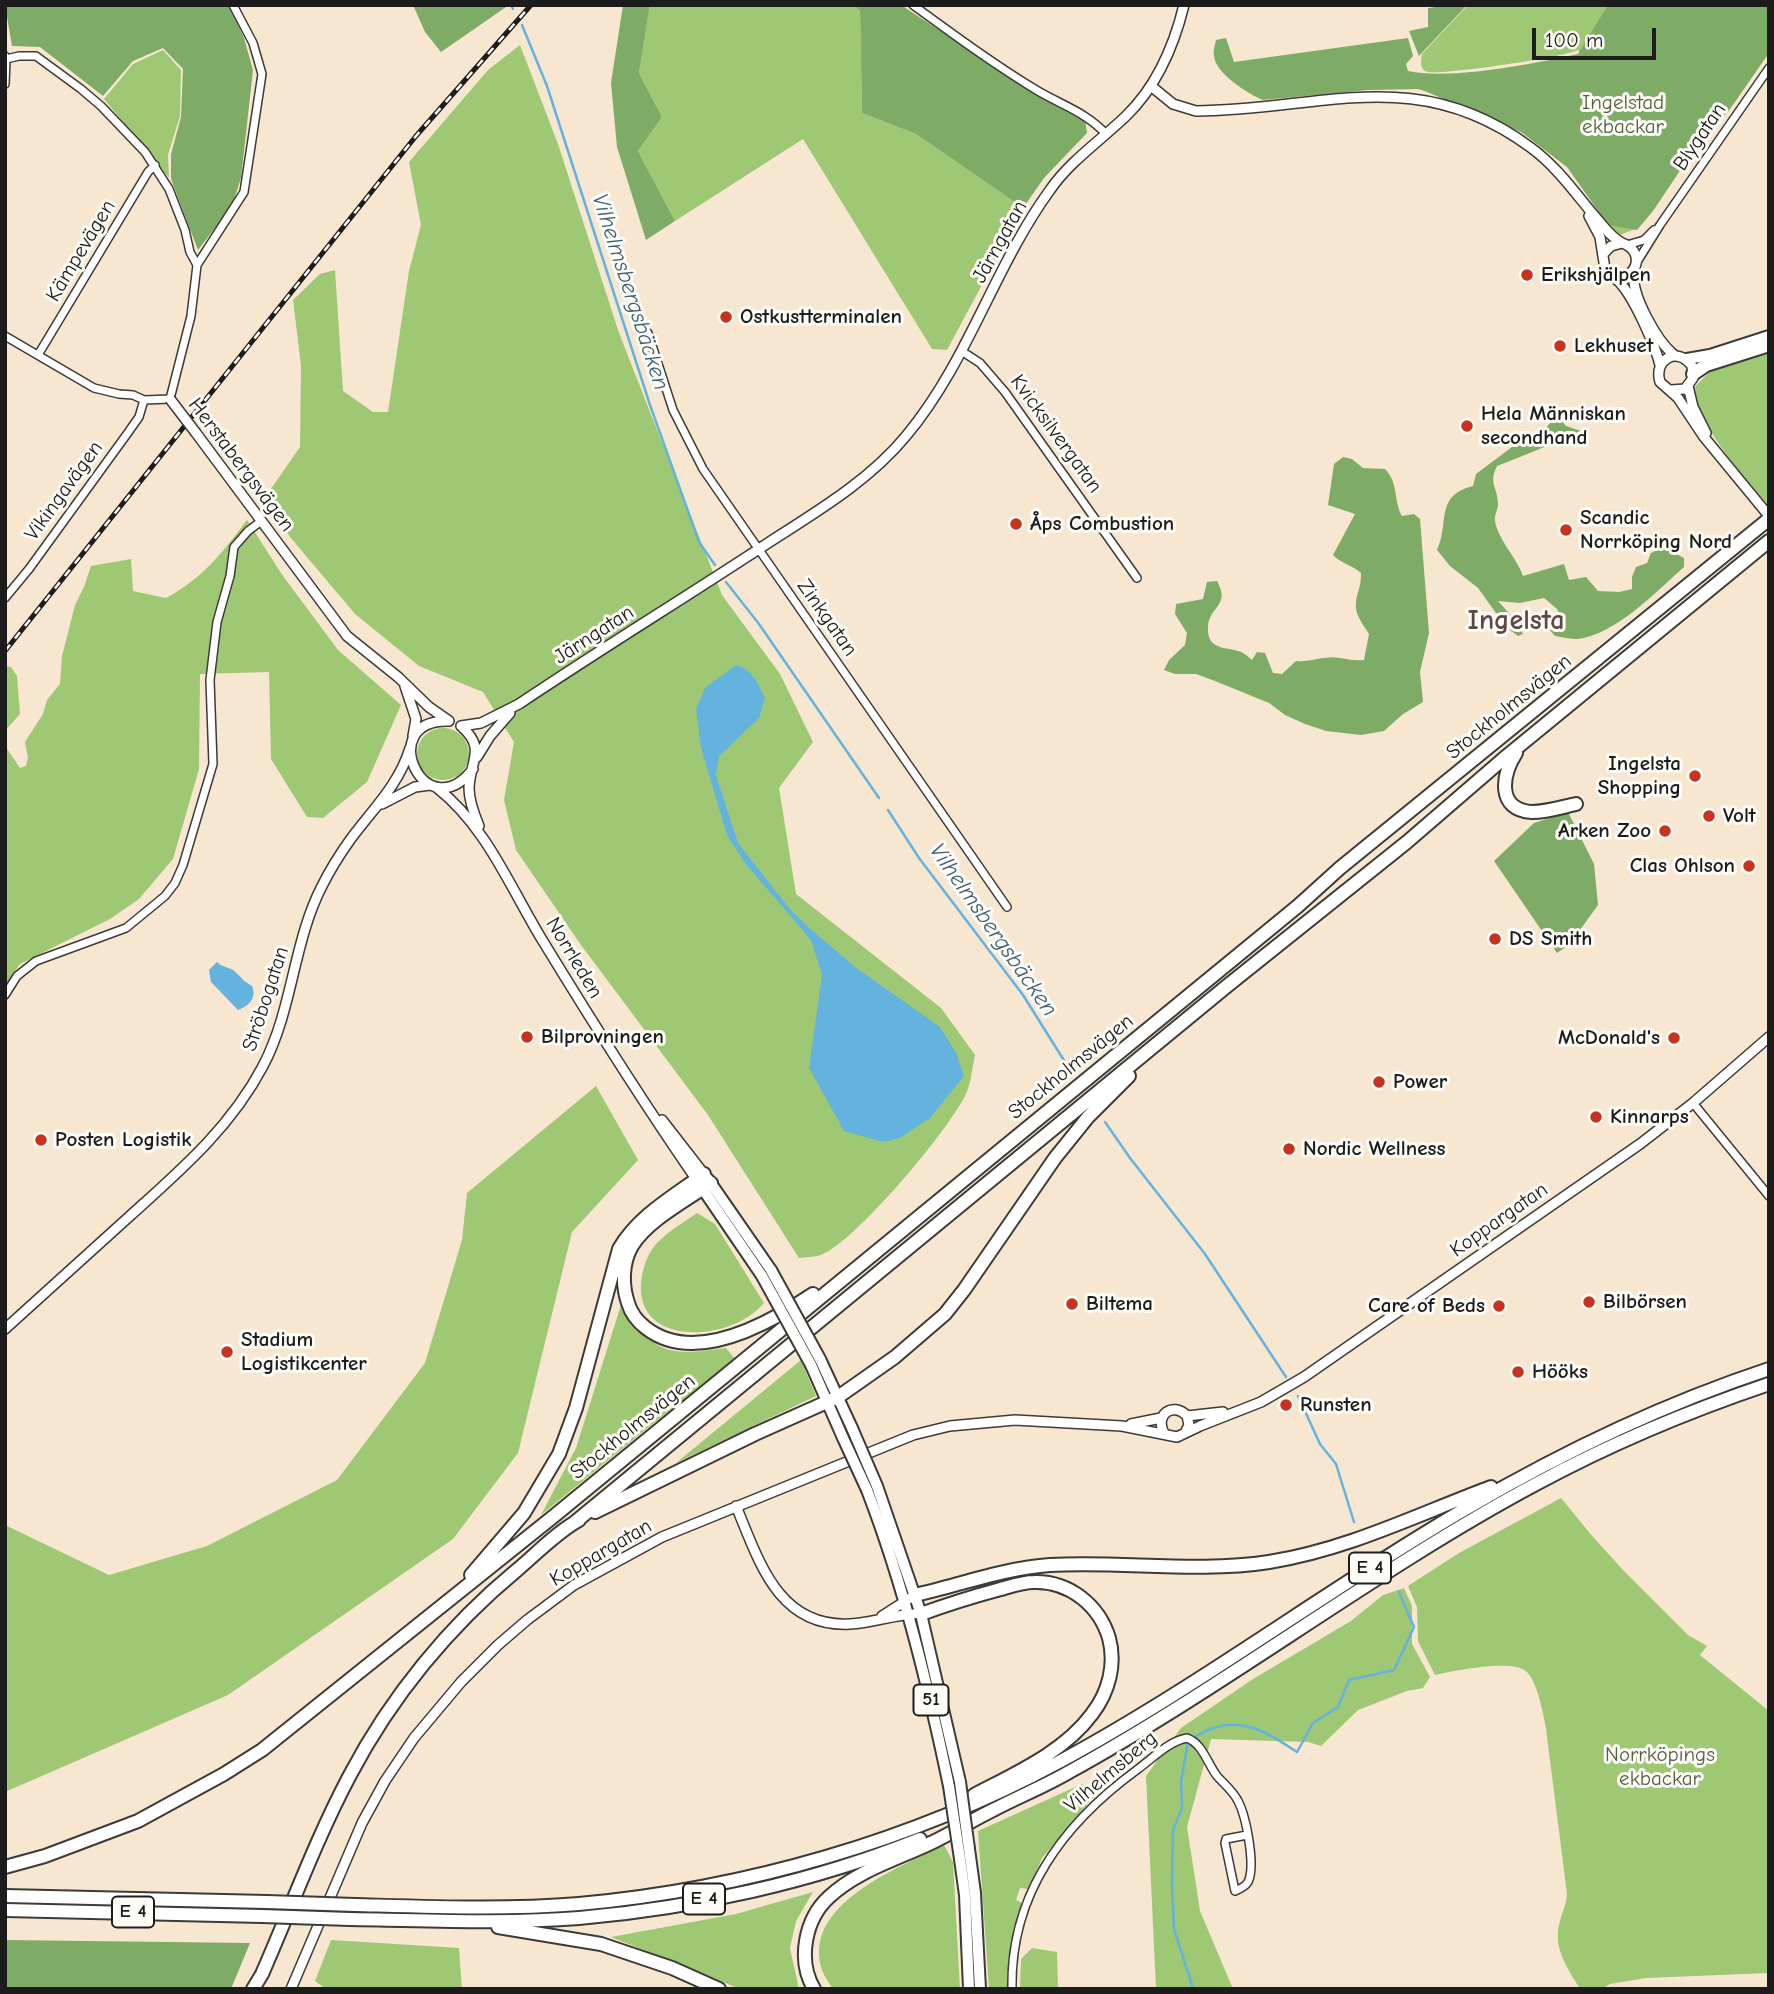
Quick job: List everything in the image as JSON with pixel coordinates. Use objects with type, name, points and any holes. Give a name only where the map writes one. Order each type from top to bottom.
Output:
[{"type":"highway","points":[[1691,380],[1706,365],[1769,345]]},
{"type":"highway","name":"Stockholmsvägen","points":[[5,1867],[46,1856],[167,1807],[212,1781],[290,1728],[397,1644],[875,1253],[1766,520]]},
{"type":"highway","name":"Stockholmsvägen","points":[[574,1523],[1188,1018],[1407,842],[1769,541]]},
{"type":"highway","points":[[1522,744],[1508,764],[1504,778],[1504,790],[1511,802],[1530,812],[1576,804]]},
{"type":"highway","points":[[253,1989],[350,1774],[397,1699],[472,1610],[574,1523],[755,1434],[833,1399],[895,1357],[945,1314],[1080,1126],[1188,1018]]},
{"type":"highway","points":[[703,1181],[642,1233],[631,1248],[624,1265],[623,1285],[628,1305],[639,1322],[663,1339],[702,1344],[739,1332],[792,1308],[875,1253]]},
{"type":"highway","points":[[445,1604],[524,1513],[559,1454],[576,1408],[619,1249],[628,1234],[642,1220],[703,1181]]},
{"type":"highway","name":"E 4","points":[[5,1896],[526,1907],[579,1904],[669,1893],[814,1860],[912,1828],[1006,1789],[1059,1762],[1122,1726],[1413,1541],[1527,1474],[1657,1411],[1769,1369]]},
{"type":"highway","name":"E 4","points":[[5,1910],[456,1921],[579,1917],[671,1906],[748,1891],[818,1873],[905,1845],[993,1810],[1067,1774],[1420,1552],[1535,1485],[1588,1457],[1663,1424],[1769,1384]]},
{"type":"highway","points":[[910,1599],[992,1576],[1048,1565],[1241,1565],[1318,1552],[1399,1525],[1527,1474]]},
{"type":"highway","points":[[912,1828],[1024,1769],[1066,1740],[1091,1716],[1099,1704],[1112,1665],[1104,1623],[1089,1603],[1055,1585],[1032,1582],[1020,1584],[915,1614]]},
{"type":"highway","points":[[814,1989],[804,1961],[806,1937],[815,1914],[827,1899],[861,1874],[948,1835],[993,1810]]},
{"type":"highway","points":[[456,1921],[601,1944],[673,1968],[719,1989]]},
{"type":"main road","points":[[1686,359],[1710,355],[1769,336]]},
{"type":"main road","name":"51","points":[[703,1181],[767,1273],[816,1362],[833,1399],[852,1428],[915,1614],[955,1784],[964,1851],[969,1989]]},
{"type":"main road","name":"51","points":[[833,1399],[843,1438],[872,1488]]},
{"type":"main road","name":"51","points":[[964,1851],[975,1893],[980,1989]]},
{"type":"street","points":[[170,399],[191,316],[197,265],[240,199],[247,178],[262,74],[253,43],[233,5]]},
{"type":"street","points":[[913,5],[1010,73],[1085,116],[1106,134]]},
{"type":"street","name":"Järngatan","points":[[461,726],[481,723],[519,704],[841,494],[889,454],[929,407],[962,352],[1045,197],[1063,173],[1132,110],[1151,86],[1170,50],[1184,5]]},
{"type":"street","points":[[5,85],[6,58],[36,56],[101,106],[155,165],[169,190],[197,265]]},
{"type":"street","name":"Blygatan","points":[[1635,267],[1660,225],[1769,68]]},
{"type":"street","points":[[1151,86],[1173,104],[1196,111],[1364,97],[1428,100],[1493,122],[1520,139],[1552,166],[1609,234],[1637,255],[1632,282],[1637,295],[1660,341],[1674,355],[1686,359],[1692,366],[1695,413],[1766,520]]},
{"type":"street","name":"Kämpevägen","points":[[38,355],[148,172],[155,165]]},
{"type":"street","points":[[1581,200],[1600,237],[1605,269],[1629,295],[1660,365]]},
{"type":"street","name":"Blygatan","points":[[1624,244],[1644,240],[1660,225]]},
{"type":"street","points":[[1604,254],[1611,246],[1624,244]]},
{"type":"street","points":[[1614,277],[1625,277],[1635,267]]},
{"type":"street","name":"Zinkgatan","points":[[648,333],[673,410],[703,469],[1006,907]]},
{"type":"street","name":"Herstabergsvägen","points":[[5,337],[94,388],[119,394],[134,394],[144,400],[170,399],[347,636],[449,721]]},
{"type":"street","name":"Kvicksilvergatan","points":[[962,352],[980,363],[1005,392],[1137,578]]},
{"type":"street","points":[[1674,355],[1660,365],[1660,382],[1671,390],[1704,437],[1720,454]]},
{"type":"street","points":[[1671,390],[1680,390],[1691,380]]},
{"type":"street","name":"Vikingavägen","points":[[5,598],[128,434],[139,417],[144,400]]},
{"type":"street","points":[[5,995],[18,976],[36,961],[125,928],[138,920],[165,896],[180,874],[213,764],[210,699],[213,648],[234,547],[260,522]]},
{"type":"street","points":[[405,684],[416,719],[410,760],[416,773],[462,809],[483,837]]},
{"type":"street","name":"Järngatan","points":[[474,765],[489,736],[519,704]]},
{"type":"street","points":[[411,744],[428,724],[449,721],[461,726],[473,739],[476,753],[470,798],[483,837]]},
{"type":"street","name":"Ströbogatan","points":[[5,1329],[205,1148],[243,1100],[276,1038],[288,1004],[308,923],[322,887],[350,841],[380,804],[403,768],[411,744]]},
{"type":"street","points":[[433,786],[449,787],[461,782],[474,765]]},
{"type":"street","name":"Ströbogatan","points":[[380,804],[415,787],[433,786]]},
{"type":"street","name":"Norrleden","points":[[483,837],[551,954],[640,1094],[703,1181]]},
{"type":"street","name":"Koppargatan","points":[[1185,1433],[1281,1392],[1304,1377],[1577,1188],[1693,1103],[1767,1038]]},
{"type":"street","points":[[1693,1103],[1769,1196]]},
{"type":"street","points":[[1172,1409],[1178,1409],[1187,1416],[1189,1425],[1185,1433],[1172,1437],[1164,1433],[1160,1426],[1161,1418],[1172,1409]]},
{"type":"street","name":"Koppargatan","points":[[1187,1416],[1242,1409]]},
{"type":"street","name":"Koppargatan","points":[[1122,1426],[1161,1418]]},
{"type":"street","name":"Koppargatan","points":[[291,1989],[354,1840],[373,1802],[414,1738],[461,1682],[527,1620],[574,1585],[651,1542],[736,1506],[901,1440],[950,1426],[1015,1420],[1122,1426],[1164,1433]]},
{"type":"street","points":[[736,1506],[765,1574],[786,1602],[814,1618],[830,1623],[850,1624],[915,1614]]},
{"type":"street","points":[[877,1619],[910,1599]]},
{"type":"street","name":"Vilhelmsberg","points":[[1012,1989],[1018,1935],[1027,1898],[1043,1867],[1065,1835],[1090,1808],[1178,1740],[1191,1739],[1236,1798],[1247,1835],[1250,1872],[1244,1886],[1235,1891],[1225,1843],[1226,1839],[1231,1837],[1247,1835]]},
{"type":"green space","points":[[5,5],[229,5],[244,38],[253,70],[241,178],[232,206],[198,250],[171,179],[171,154],[181,117],[183,69],[163,48],[133,61],[103,96],[40,47],[12,46]]},
{"type":"green space","points":[[413,5],[509,5],[441,52],[425,32]]},
{"type":"green space","points":[[623,5],[650,5],[639,73],[662,117],[638,151],[675,221],[646,240],[617,147],[611,83]]},
{"type":"green space","points":[[650,5],[854,5],[860,11],[862,113],[916,134],[1023,208],[947,350],[932,349],[803,139],[675,221],[638,151],[662,117],[639,73]]},
{"type":"green space","points":[[854,5],[901,5],[1038,95],[1085,119],[1087,133],[1044,178],[1023,208],[916,134],[862,113],[860,11]]},
{"type":"green space","points":[[1467,5],[1419,56],[1409,31],[1428,27],[1428,8]]},
{"type":"green space","name":"Ingelstad ekbackar","points":[[1468,5],[1769,5],[1725,109],[1635,229],[1615,237],[1605,218],[1567,166],[1538,141],[1455,97],[1416,89],[1394,89],[1582,57],[1578,50],[1504,65],[1456,71],[1425,71],[1421,65],[1422,54]]},
{"type":"green space","name":"Ingelstad ekbackar","points":[[1608,5],[1769,5],[1769,53],[1728,112],[1708,129],[1653,211],[1637,230],[1608,225],[1567,167],[1521,132],[1420,89],[1368,90],[1263,100],[1226,76],[1214,56],[1216,40],[1226,38],[1234,62],[1408,38],[1413,56],[1406,64],[1408,71],[1447,74],[1492,70],[1578,54]]},
{"type":"green space","points":[[520,45],[558,144],[619,333],[722,595],[780,674],[813,742],[779,788],[796,894],[941,1008],[975,1055],[967,1092],[921,1159],[856,1229],[819,1256],[799,1258],[708,1115],[581,945],[516,850],[504,800],[514,742],[483,692],[419,666],[355,614],[290,537],[266,496],[300,447],[301,366],[293,300],[320,274],[335,270],[343,391],[373,412],[388,412],[409,271],[421,225],[409,162],[488,70]]},
{"type":"green space","points":[[163,50],[181,70],[180,116],[168,155],[169,178],[104,99],[133,64]]},
{"type":"green space","points":[[1769,352],[1769,506],[1713,435],[1704,420],[1694,388],[1711,370]]},
{"type":"green space","points":[[1561,420],[1566,426],[1581,431],[1497,466],[1494,472],[1493,481],[1498,498],[1495,519],[1497,528],[1523,576],[1564,564],[1569,580],[1586,577],[1598,591],[1619,592],[1632,589],[1632,577],[1636,567],[1647,563],[1651,553],[1663,547],[1684,558],[1684,567],[1620,621],[1606,630],[1577,639],[1555,636],[1547,627],[1565,624],[1557,609],[1544,598],[1520,603],[1498,601],[1516,621],[1523,634],[1518,636],[1506,627],[1478,588],[1450,566],[1437,550],[1445,512],[1453,496],[1473,486],[1476,474],[1524,438],[1540,434],[1552,421]]},
{"type":"green space","points":[[1343,457],[1352,459],[1363,468],[1385,469],[1392,480],[1402,516],[1414,514],[1420,519],[1429,633],[1420,672],[1423,702],[1403,714],[1384,731],[1361,735],[1326,731],[1285,715],[1269,703],[1215,681],[1196,674],[1175,674],[1164,670],[1169,660],[1185,645],[1187,633],[1175,614],[1176,604],[1203,599],[1207,582],[1217,581],[1222,596],[1208,627],[1208,635],[1215,645],[1238,651],[1252,660],[1257,652],[1265,653],[1273,673],[1282,674],[1296,661],[1329,657],[1364,660],[1369,634],[1356,611],[1361,573],[1333,555],[1355,514],[1328,505],[1334,464]]},
{"type":"green space","points":[[247,520],[283,576],[338,650],[401,705],[367,782],[323,818],[307,817],[271,759],[269,672],[200,674],[199,769],[173,859],[139,899],[110,919],[20,964],[5,986],[5,746],[20,768],[26,766],[28,758],[25,742],[43,714],[47,700],[60,684],[62,656],[75,605],[91,566],[131,559],[133,591],[166,598],[201,573]]},
{"type":"green space","points":[[5,666],[11,667],[17,676],[20,714],[5,731]]},
{"type":"green space","points":[[443,728],[453,730],[461,736],[467,744],[467,764],[461,772],[453,778],[443,780],[433,778],[425,772],[419,764],[417,754],[419,744],[425,736],[433,730]]},
{"type":"green space","points":[[1568,812],[1594,864],[1598,905],[1569,945],[1557,953],[1494,861],[1534,823]]},
{"type":"green space","points":[[596,1086],[638,1160],[572,1232],[518,1453],[453,1539],[228,1695],[5,1792],[5,1525],[109,1575],[207,1546],[337,1480],[425,1363],[462,1240],[467,1193]]},
{"type":"green space","points":[[697,1213],[715,1224],[764,1303],[748,1317],[729,1326],[685,1332],[666,1327],[651,1316],[642,1300],[642,1276],[647,1258],[655,1246]]},
{"type":"green space","points":[[621,1305],[644,1334],[664,1348],[689,1352],[726,1348],[735,1359],[541,1515],[576,1448]]},
{"type":"green space","points":[[801,1360],[816,1396],[676,1463]]},
{"type":"green space","name":"Norrköpings ekbackar","points":[[1561,1498],[1624,1571],[1688,1635],[1707,1646],[1700,1655],[1769,1711],[1769,1973],[1646,1978],[1610,1984],[1602,1989],[1580,1989],[1559,1947],[1559,1927],[1567,1894],[1546,1729],[1534,1683],[1527,1672],[1510,1666],[1482,1667],[1435,1675],[1418,1641],[1417,1607],[1408,1586],[1459,1553]]},
{"type":"green space","points":[[1404,1588],[1412,1606],[1412,1644],[1430,1677],[1423,1688],[1407,1691],[1358,1710],[1321,1746],[1308,1742],[1211,1739],[1187,1827],[1200,1911],[1233,1989],[1156,1989],[1146,1776],[1181,1728],[1253,1679],[1351,1621],[1383,1595]]},
{"type":"green space","points":[[1082,1784],[1096,1794],[1042,1858],[1029,1889],[1020,1888],[1016,1900],[1024,1904],[1009,1952],[1008,1989],[989,1989],[978,1831]]},
{"type":"green space","points":[[944,1845],[953,1862],[960,1989],[833,1989],[822,1970],[819,1947],[826,1926],[858,1891]]},
{"type":"green space","points":[[813,1892],[796,1921],[790,1948],[799,1989],[740,1989],[611,1937],[736,1914]]},
{"type":"green space","points":[[5,1940],[250,1943],[231,1989],[5,1989]]},
{"type":"green space","points":[[331,1940],[459,1948],[462,1989],[326,1989],[315,1981]]},
{"type":"green space","points":[[1032,1948],[1057,1952],[1058,1989],[1020,1989],[1021,1959]]},
{"type":"water","points":[[736,665],[750,674],[765,698],[759,718],[719,756],[716,775],[738,843],[789,908],[806,925],[855,967],[940,1027],[956,1053],[964,1076],[930,1118],[900,1138],[883,1142],[844,1131],[809,1068],[822,975],[811,940],[745,863],[727,835],[701,748],[696,709],[705,688]]},
{"type":"water","points":[[217,962],[233,970],[252,986],[253,998],[246,1006],[238,1010],[211,982],[209,970]]},
{"type":"waterway","name":"Vilhelmsbergsbäcken","points":[[511,5],[513,9]]},
{"type":"waterway","name":"Vilhelmsbergsbäcken","points":[[522,25],[547,86],[650,405],[699,542],[715,565]]},
{"type":"waterway","name":"Vilhelmsbergsbäcken","points":[[726,582],[759,624],[879,798]]},
{"type":"waterway","name":"Vilhelmsbergsbäcken","points":[[888,810],[919,858],[1023,995],[1070,1070]]},
{"type":"waterway","name":"Vilhelmsbergsbäcken","points":[[1105,1122],[1205,1254],[1286,1377]]},
{"type":"waterway","name":"Vilhelmsbergsbäcken","points":[[1298,1396],[1320,1444],[1336,1464],[1354,1522]]},
{"type":"waterway","name":"Vilhelmsbergsbäcken","points":[[1193,1738],[1221,1726],[1246,1726],[1271,1736],[1297,1752],[1313,1723],[1338,1707],[1349,1680],[1394,1670],[1414,1627],[1399,1592]]},
{"type":"waterway","name":"Vilhelmsbergsbäcken","points":[[1188,1742],[1181,1782],[1182,1808],[1173,1830],[1172,1884],[1174,1929],[1193,1988],[1189,1989]]},
{"type":"railway","points":[[5,651],[416,136],[531,5]]},
{"type":"place","name":"Erikshjälpen","points":[[1527,275]]},
{"type":"place","name":"Ostkustterminalen","points":[[726,317]]},
{"type":"place","name":"Lekhuset","points":[[1560,346]]},
{"type":"place","name":"Hela Människan secondhand","points":[[1467,426]]},
{"type":"place","name":"Åps Combustion","points":[[1016,524]]},
{"type":"place","name":"Scandic Norrköping Nord","points":[[1566,530]]},
{"type":"place","name":"Ingelsta Shopping","points":[[1695,776]]},
{"type":"place","name":"Volt","points":[[1709,816]]},
{"type":"place","name":"Arken Zoo","points":[[1665,831]]},
{"type":"place","name":"Clas Ohlson","points":[[1749,866]]},
{"type":"place","name":"DS Smith","points":[[1495,939]]},
{"type":"place","name":"Bilprovningen","points":[[527,1037]]},
{"type":"place","name":"McDonald's","points":[[1674,1038]]},
{"type":"place","name":"Power","points":[[1379,1082]]},
{"type":"place","name":"Kinnarps","points":[[1596,1117]]},
{"type":"place","name":"Posten Logistik","points":[[41,1140]]},
{"type":"place","name":"Nordic Wellness","points":[[1289,1149]]},
{"type":"place","name":"Bilbörsen","points":[[1589,1302]]},
{"type":"place","name":"Biltema","points":[[1072,1304]]},
{"type":"place","name":"Care of Beds","points":[[1499,1306]]},
{"type":"place","name":"Stadium Logistikcenter","points":[[227,1352]]},
{"type":"place","name":"Hööks","points":[[1518,1372]]},
{"type":"place","name":"Runsten","points":[[1286,1405]]},
{"type":"district","name":"Ingelsta","points":[[1516,621]]}]
